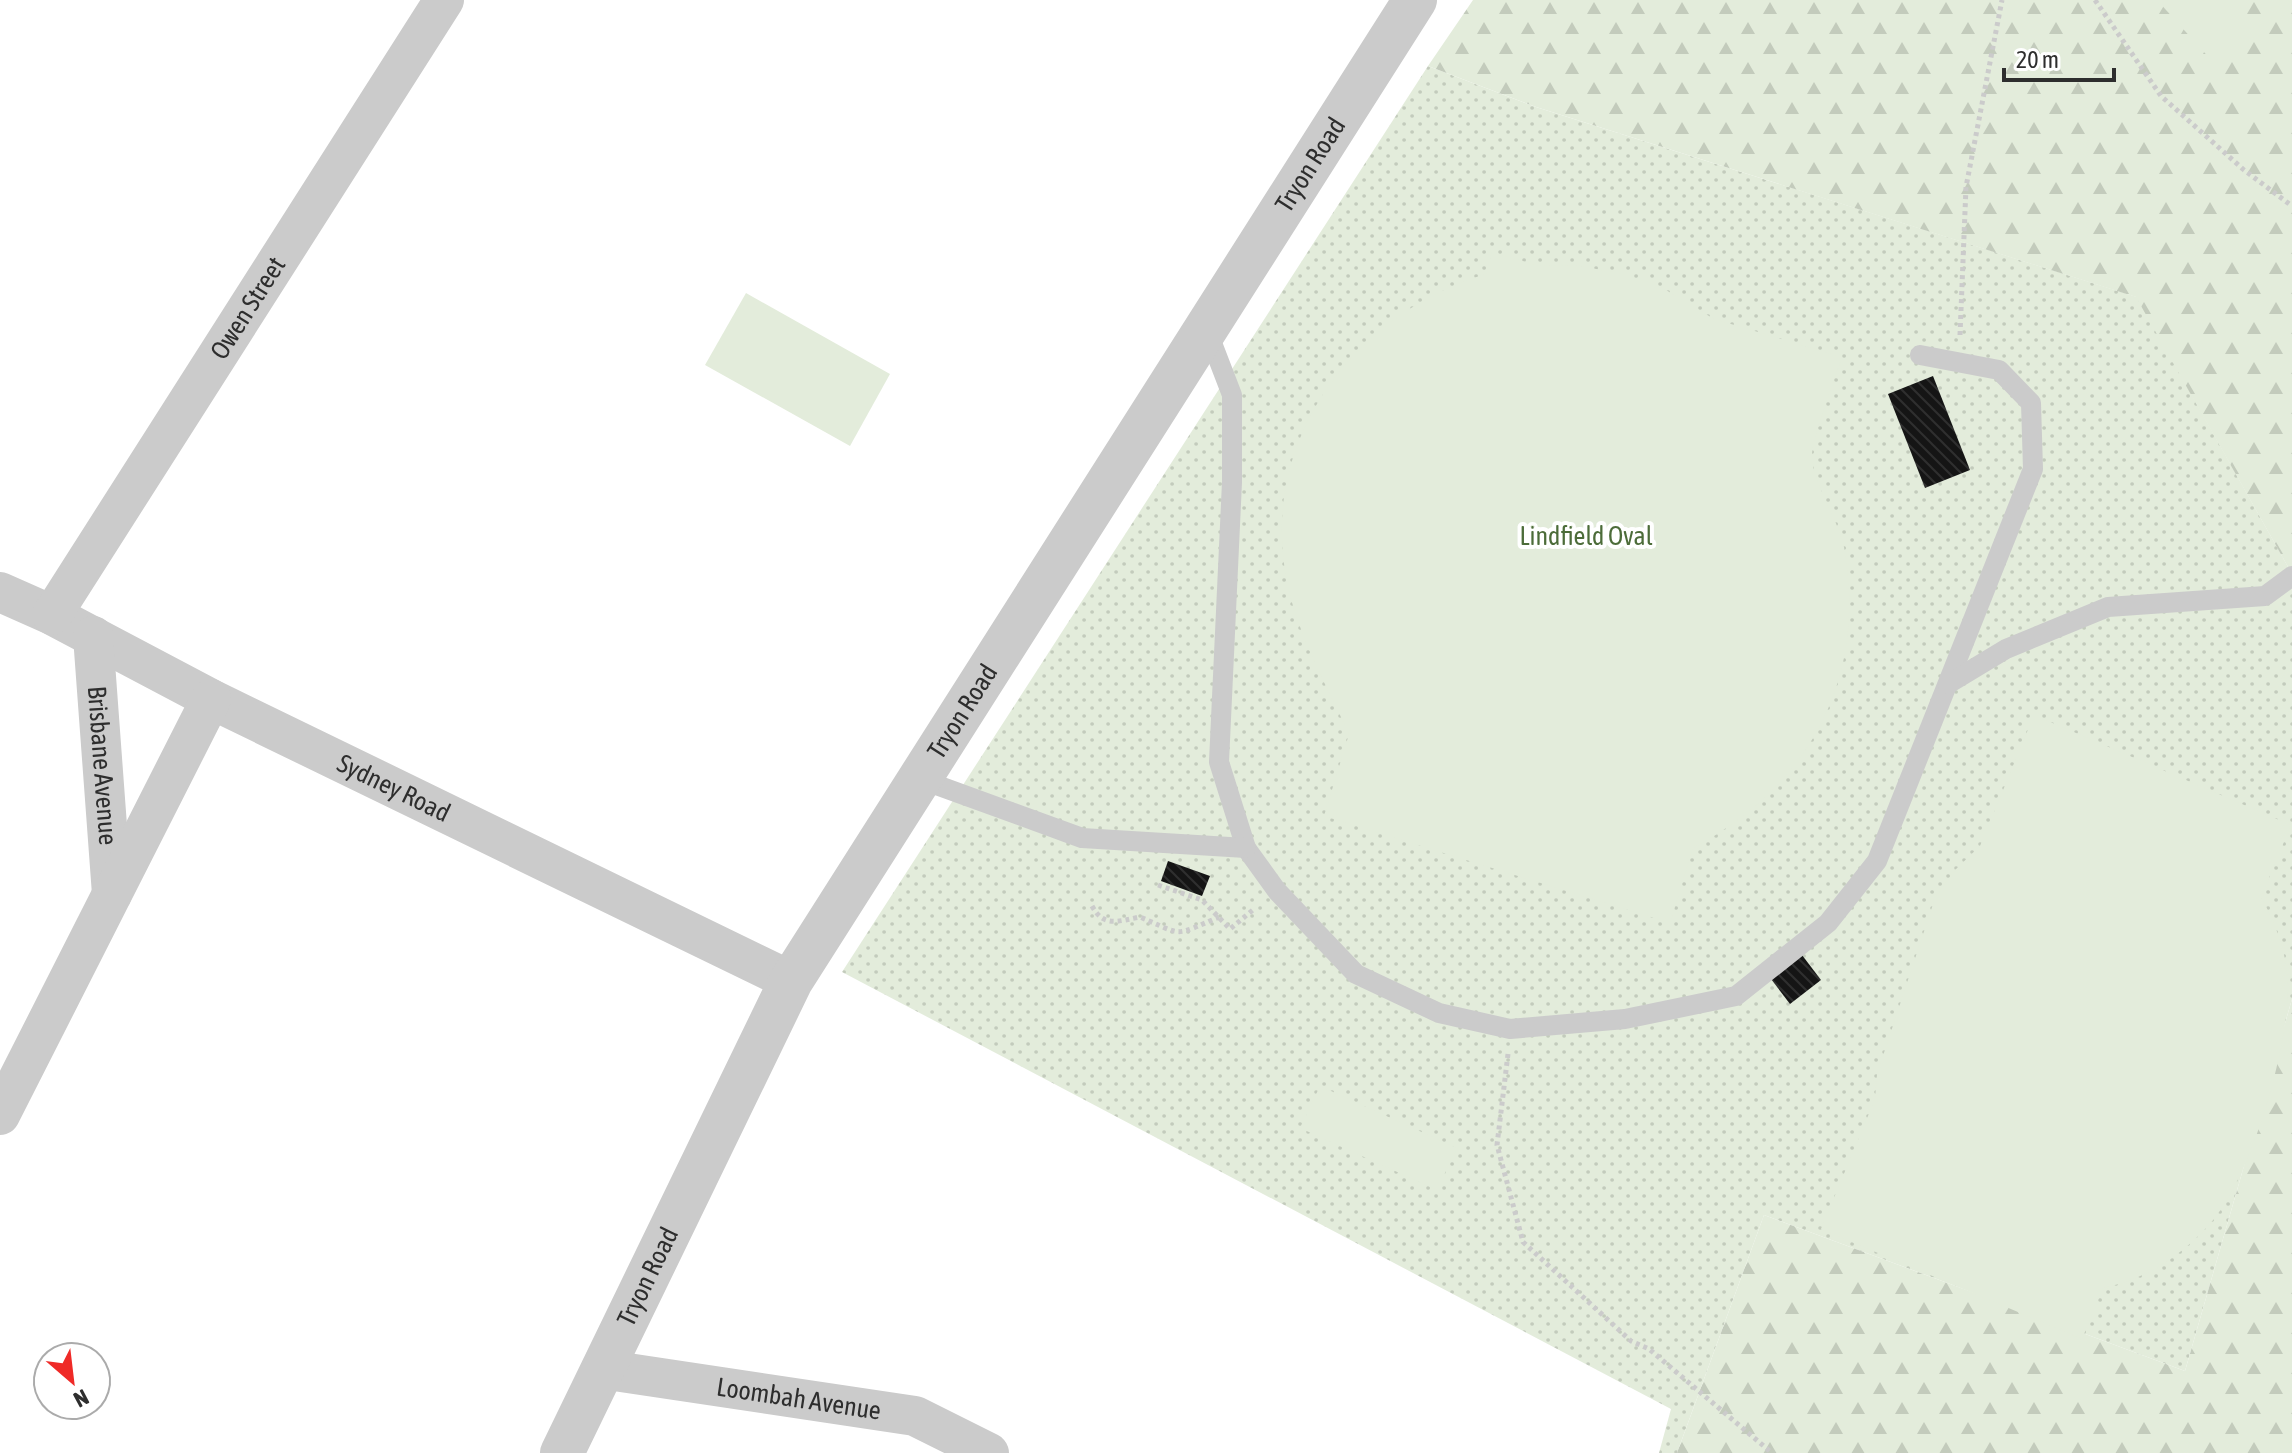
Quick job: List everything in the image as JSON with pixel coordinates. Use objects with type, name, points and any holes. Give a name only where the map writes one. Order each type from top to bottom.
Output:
[{"type":"street","name":"Owen Street","points":[[52,615],[444,0]]},
{"type":"street","name":"Tryon Road","points":[[562,1453],[791,981],[1415,0]]},
{"type":"street","name":"Sydney Road","points":[[0,592],[52,615],[211,699],[791,981]]},
{"type":"street","name":"Brisbane Avenue","points":[[93,636],[112,894]]},
{"type":"street","name":"Brisbane Avenue","points":[[0,1115],[211,699]]},
{"type":"street","name":"Loombah Avenue","points":[[601,1369],[915,1416],[989,1453]]},
{"type":"lane","points":[[1207,330],[1232,395],[1232,482],[1219,762],[1246,848],[1277,891],[1356,974],[1439,1013],[1510,1029],[1625,1019],[1736,996],[1828,923],[1877,861],[2033,469],[2031,403],[1999,370],[1920,355]]},
{"type":"lane","points":[[1948,684],[2006,649],[2108,607],[2265,596],[2292,576]]},
{"type":"lane","points":[[920,779],[1082,838],[1246,848]]},
{"type":"path","points":[[1959,363],[1966,187],[2002,0]]},
{"type":"path","points":[[2095,0],[2161,96],[2244,170],[2292,206]]},
{"type":"path","points":[[1158,885],[1202,900],[1230,929],[1277,891]]},
{"type":"path","points":[[1092,906],[1098,918],[1112,923],[1140,917],[1165,931],[1180,934],[1219,917]]},
{"type":"path","points":[[1510,1029],[1497,1145],[1523,1242],[1631,1341],[1649,1349],[1764,1451],[1772,1453]]},
{"type":"green space","points":[[1473,0],[2292,0],[2292,574],[2136,297],[1536,107],[1428,66]]},
{"type":"green space","points":[[2157,0],[2234,0],[2255,23],[2212,61]]},
{"type":"green space","points":[[1428,66],[1536,107],[2137,297],[2292,574],[2292,999],[2185,1371],[1764,1215],[1677,1453],[1659,1453],[1671,1409],[842,972]]},
{"type":"green space","name":"Lindfield Oval","points":[[1492,252],[1536,265],[1581,266],[1622,274],[1661,287],[1714,319],[1842,357],[1812,456],[1816,476],[1844,547],[1849,595],[1847,641],[1837,684],[1821,724],[1798,760],[1769,794],[1734,823],[1693,848],[1670,923],[1324,816],[1349,734],[1305,641],[1287,582],[1282,530],[1287,480],[1302,433],[1326,390],[1357,351],[1395,319],[1438,293],[1486,274]]},
{"type":"green space","points":[[746,293],[890,374],[850,446],[705,365]]},
{"type":"green space","points":[[2034,715],[2291,825],[2261,897],[2280,939],[2288,984],[2282,1040],[2255,1140],[2228,1198],[2203,1232],[2178,1254],[2150,1271],[2103,1288],[2082,1339],[1821,1229],[1875,1099],[1877,1074],[1935,898],[1955,870],[1980,846]]},
{"type":"green space","points":[[2292,999],[2292,1453],[1677,1453],[1764,1215],[2185,1371]]},
{"type":"green space","points":[[1320,1086],[1457,1148],[1437,1190],[1300,1128]]},
{"type":"building","points":[[1933,376],[1970,470],[1925,488],[1888,394]]},
{"type":"building","points":[[1168,861],[1210,876],[1202,896],[1161,881]]},
{"type":"building","points":[[1802,955],[1821,980],[1790,1004],[1771,979]]}]
